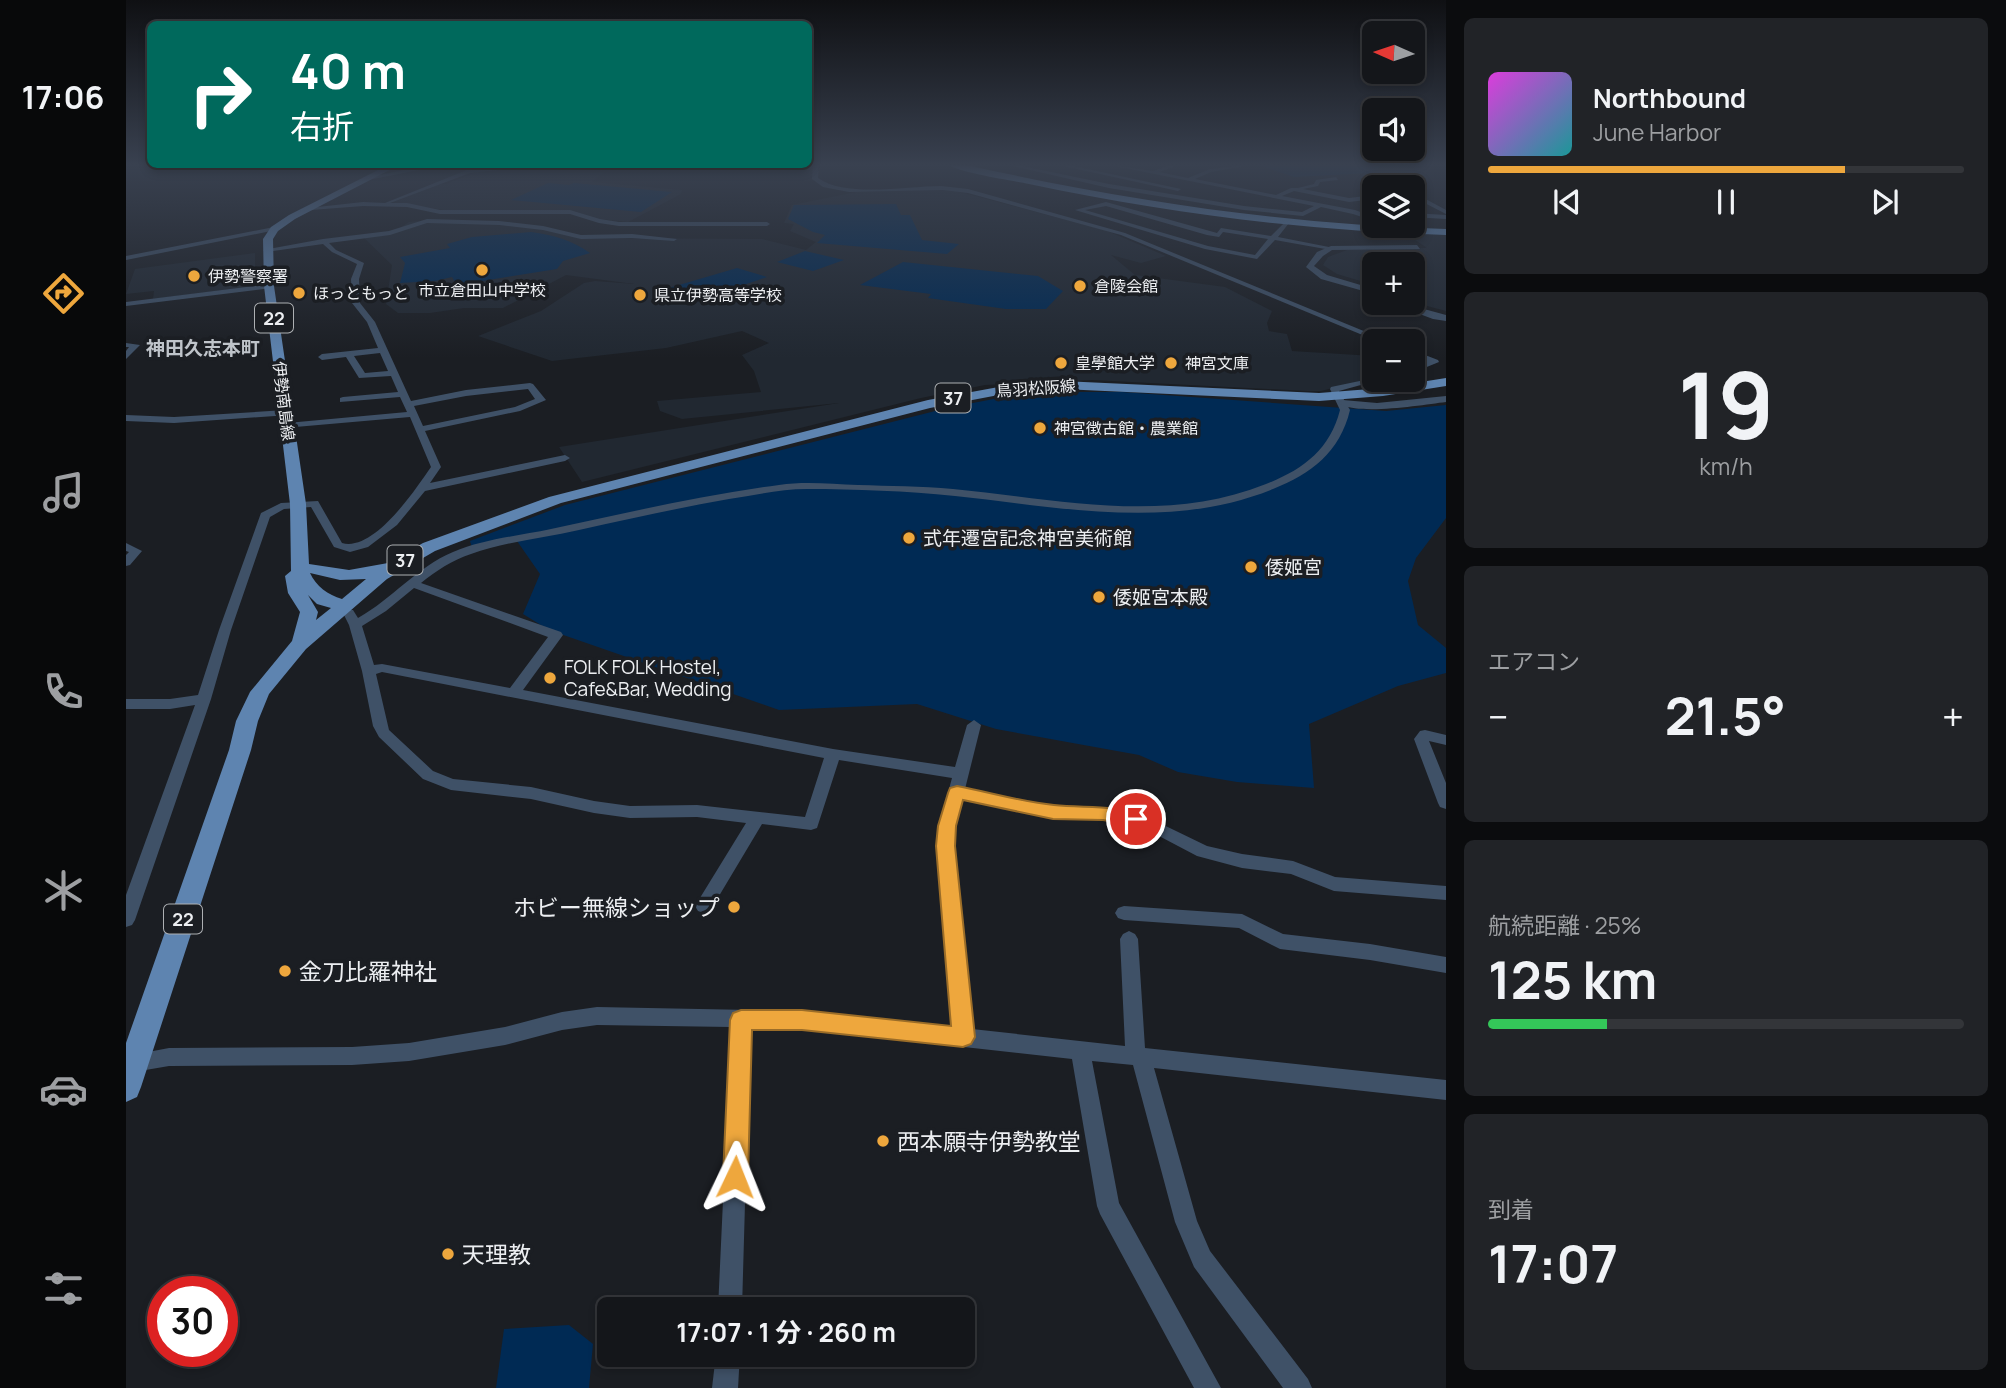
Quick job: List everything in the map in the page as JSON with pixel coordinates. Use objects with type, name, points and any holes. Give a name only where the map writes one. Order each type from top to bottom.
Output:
[{"type":"highway","points":[[1425,229],[1446,230]]},
{"type":"main road","name":"伊勢南島線","points":[[274,229],[266,250],[298,503],[300,571],[305,583],[324,600],[349,614]]},
{"type":"main road","name":"鳥羽松阪線","points":[[349,614],[401,562],[429,547],[555,500],[987,391],[1079,385],[1341,400],[1446,382]]},
{"type":"main road","name":"鳥羽松阪線","points":[[349,614],[424,558],[475,529]]},
{"type":"main road","name":"伊勢南島線","points":[[300,547],[320,578],[338,592],[349,614]]},
{"type":"main road","points":[[299,645],[309,612],[294,584],[300,547]]},
{"type":"main road","points":[[313,568],[332,575],[352,576],[401,562]]},
{"type":"main road","name":"22","points":[[130,1075],[240,750],[247,721],[260,692],[299,645],[349,614]]},
{"type":"main road","name":"22","points":[[240,750],[275,691],[311,649],[349,614]]},
{"type":"street","points":[[126,258],[274,229]]},
{"type":"street","points":[[266,250],[390,233],[403,229]]},
{"type":"street","points":[[546,229],[582,237],[674,239]]},
{"type":"street","points":[[1106,229],[1362,332]]},
{"type":"street","points":[[1141,229],[1206,248],[1257,257],[1281,229]]},
{"type":"street","points":[[1196,229],[1219,235]]},
{"type":"street","points":[[1206,248],[1218,240],[1221,230],[1331,248],[1417,247],[1403,238]]},
{"type":"street","points":[[126,920],[265,515],[281,506],[314,503],[338,545],[344,549],[357,550],[369,545],[422,488],[436,467],[383,350],[372,318],[356,303],[355,279],[361,262],[334,251],[323,241]]},
{"type":"street","points":[[1331,248],[1320,254],[1311,269],[1324,277],[1362,288]]},
{"type":"street","points":[[126,304],[269,286]]},
{"type":"street","points":[[1425,313],[1446,318]]},
{"type":"street","points":[[126,345],[136,345],[126,356]]},
{"type":"street","points":[[322,357],[383,350]]},
{"type":"street","points":[[349,354],[362,376],[394,373]]},
{"type":"street","points":[[1425,358],[1435,362],[1425,365]]},
{"type":"street","points":[[833,754],[811,824],[675,810],[630,812],[531,793],[451,784],[428,775],[384,733],[380,726],[369,671],[349,614],[374,616],[442,562],[464,552],[783,487],[922,490],[1100,511],[1163,511],[1203,506],[1264,491],[1303,471],[1325,454],[1337,439],[1343,418],[1341,400],[1334,389],[1362,383]]},
{"type":"street","points":[[126,418],[286,419],[412,409],[466,393],[530,386],[541,400],[517,410],[420,429]]},
{"type":"street","points":[[343,400],[405,394]]},
{"type":"street","points":[[1341,400],[1377,406],[1446,399]]},
{"type":"street","points":[[422,488],[565,458]]},
{"type":"street","points":[[126,546],[136,551],[126,562]]},
{"type":"street","points":[[413,584],[556,635],[514,693]]},
{"type":"street","points":[[369,671],[382,667],[833,754],[962,774]]},
{"type":"street","points":[[126,705],[170,704],[204,699]]},
{"type":"street","points":[[963,1037],[946,846],[947,826],[974,725]]},
{"type":"street","points":[[1446,740],[1425,735],[1421,739],[1446,803]]},
{"type":"street","points":[[957,793],[1053,812],[1103,814],[1143,821],[1203,851],[1242,861],[1293,868],[1334,884],[1446,893]]},
{"type":"street","points":[[704,906],[758,817]]},
{"type":"street","points":[[1125,913],[1242,921],[1280,941],[1446,965]]},
{"type":"street","points":[[1129,939],[1138,1056],[1186,1222],[1202,1259],[1299,1388]]},
{"type":"street","points":[[130,1075],[169,1057],[352,1056],[409,1052],[597,1016],[802,1020],[1446,1090]]},
{"type":"street","points":[[730,1297],[741,1020]]},
{"type":"street","points":[[1080,1049],[1108,1206],[1208,1388]]},
{"type":"street","points":[[725,1388],[727,1367]]},
{"type":"shaded area","name":"皇學館大学","points":[[399,229],[540,229],[580,238],[762,239],[806,250],[816,242],[790,231],[791,229],[1100,229],[1166,256],[1141,263],[1111,255],[1135,275],[1225,287],[1272,311],[1267,323],[1269,331],[1287,334],[1292,351],[1362,355],[1362,381],[1321,391],[1092,380],[985,385],[921,398],[582,482],[559,447],[839,403],[682,419],[660,411],[657,401],[761,392],[754,371],[742,355],[769,343],[742,331],[666,348],[552,361],[478,336],[541,311],[584,283],[595,281],[634,284],[566,275],[503,308],[398,313],[386,304],[392,265],[364,238],[391,234]]},
{"type":"shaded area","points":[[807,229],[917,229],[922,240],[959,244],[947,254],[817,243],[825,235]]},
{"type":"shaded area","points":[[531,232],[562,239],[590,253],[563,261],[557,269],[457,285],[452,277],[400,283],[405,263],[400,257],[450,248],[447,244],[472,237]]},
{"type":"shaded area","points":[[1425,234],[1446,235],[1446,311],[1425,305],[1425,252],[1362,252],[1362,281],[1337,274],[1323,265],[1328,257],[1347,250],[1427,248],[1412,238],[1425,238]]},
{"type":"shaded area","points":[[805,251],[844,260],[813,271],[777,262]]},
{"type":"shaded area","points":[[255,253],[255,286],[153,299],[154,291],[126,294],[135,269]]},
{"type":"shaded area","points":[[903,262],[1038,276],[1063,291],[1046,309],[1006,309],[928,298],[931,294],[860,285]]},
{"type":"shaded area","points":[[737,268],[767,277],[694,302],[662,290]]},
{"type":"shaded area","points":[[1056,392],[1122,392],[1386,411],[1446,405],[1446,518],[1416,558],[1408,581],[1418,625],[1446,648],[1446,673],[1398,686],[1309,724],[1314,788],[1237,782],[1178,772],[1139,755],[996,729],[917,704],[779,710],[549,630],[523,614],[540,574],[517,541],[473,551],[470,541],[565,505],[947,408],[1004,397]]},
{"type":"shaded area","points":[[569,1325],[593,1344],[589,1388],[496,1388],[504,1329]]},
{"type":"place","name":"市立倉田山中学校","points":[[482,270]]},
{"type":"place","name":"伊勢警察署","points":[[194,276]]},
{"type":"place","name":"倉陵会館","points":[[1080,286]]},
{"type":"place","name":"ほっともっと","points":[[299,293]]},
{"type":"place","name":"県立伊勢高等学校","points":[[640,295]]},
{"type":"place","name":"皇學館大学","points":[[1061,363]]},
{"type":"place","name":"神宮文庫","points":[[1171,363]]},
{"type":"place","name":"神宮徴古館・農業館","points":[[1040,428]]},
{"type":"place","name":"式年遷宮記念神宮美術館","points":[[909,538]]},
{"type":"place","name":"倭姬宮","points":[[1251,567]]},
{"type":"place","name":"倭姬宮本殿","points":[[1099,597]]},
{"type":"place","name":"FOLK FOLK Hostel, Cafe&Bar, Wedding","points":[[550,678]]},
{"type":"place","name":"ホビー無線ショップ","points":[[734,907]]},
{"type":"place","name":"金刀比羅神社","points":[[285,971]]},
{"type":"place","name":"西本願寺伊勢教堂","points":[[883,1141]]},
{"type":"place","name":"天理教","points":[[448,1254]]},
{"type":"district","name":"神田久志本町","points":[[203,348]]},
{"type":"route","points":[[735,1177],[741,1020],[802,1020],[963,1037],[946,846],[947,826],[957,793],[1053,812],[1103,814],[1136,819]]}]
